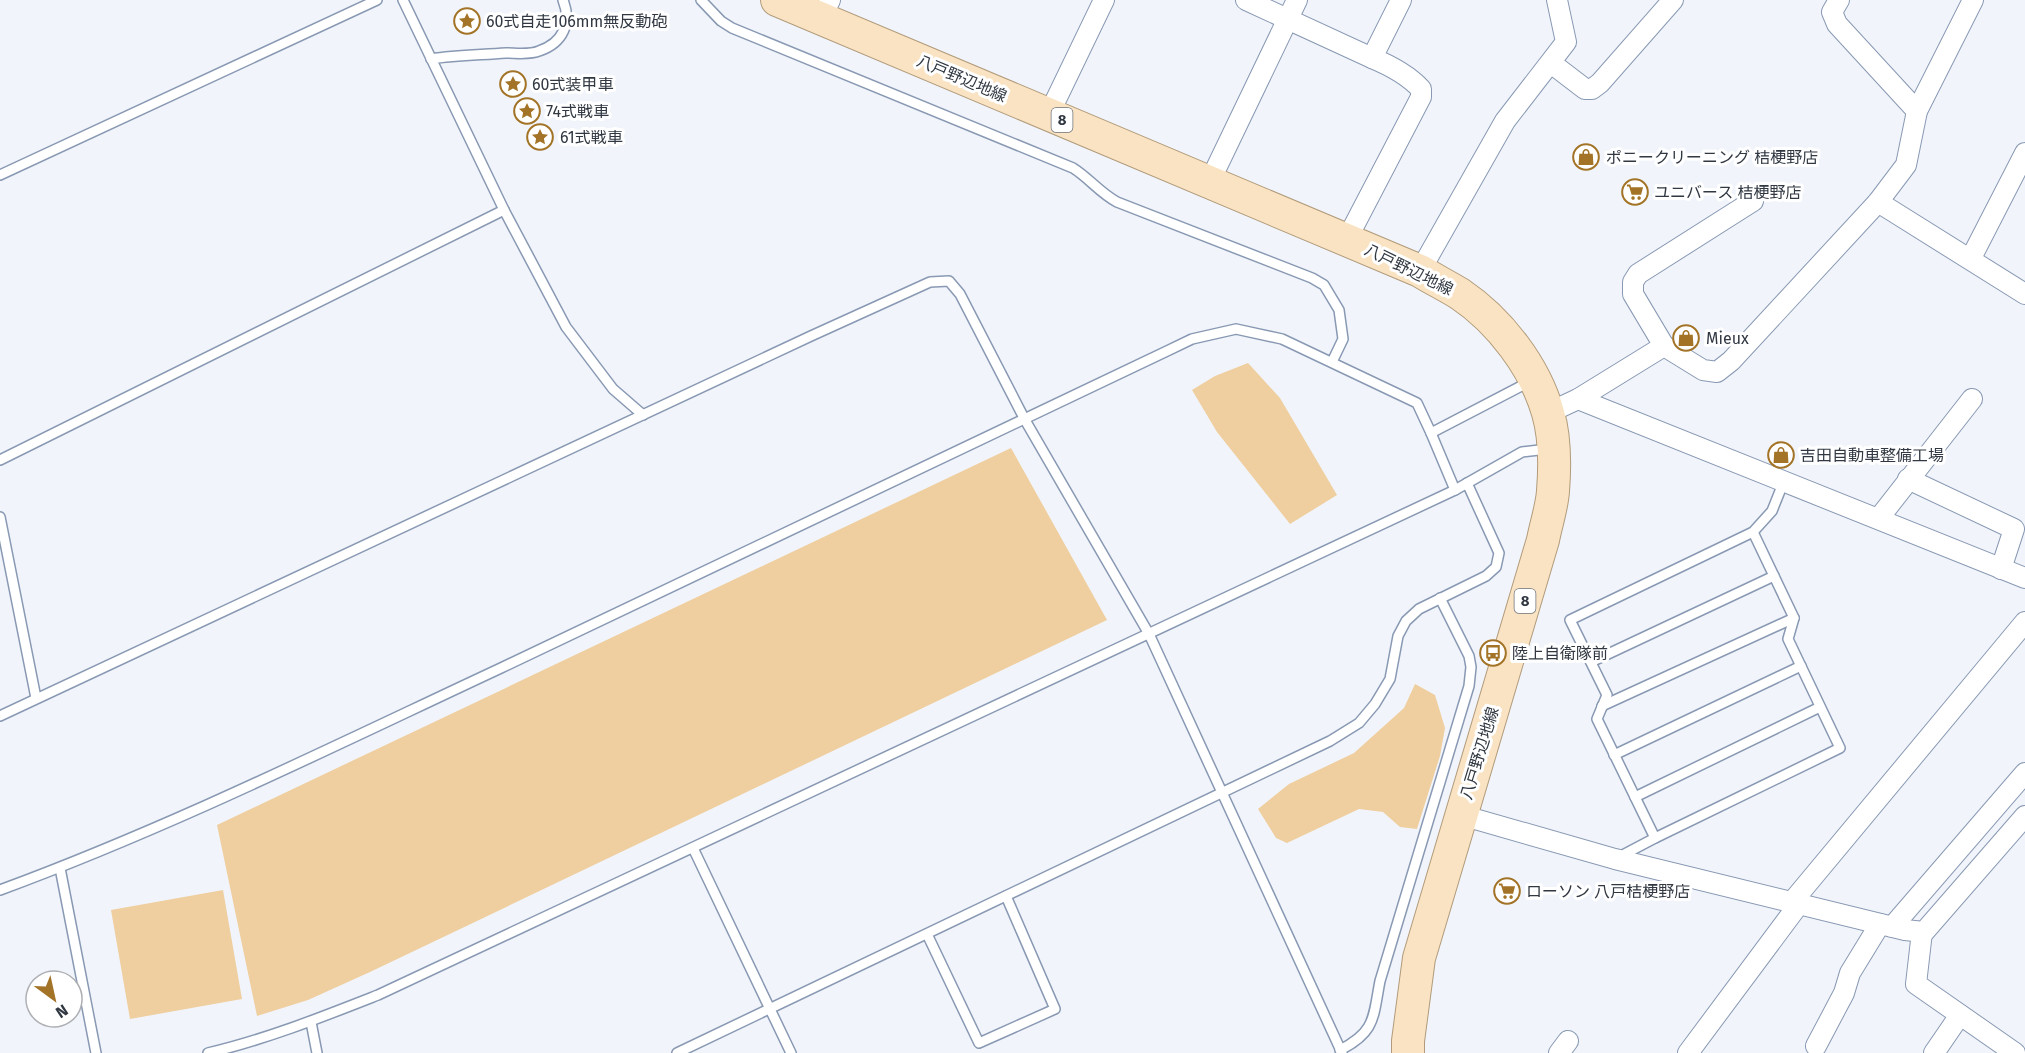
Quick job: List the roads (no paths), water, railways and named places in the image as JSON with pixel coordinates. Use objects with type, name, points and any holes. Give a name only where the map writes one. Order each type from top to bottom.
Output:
[{"type":"main road","name":"八戸野辺地線","points":[[777,0],[825,10],[1049,114],[1420,271],[1461,295],[1493,322],[1515,348],[1534,380],[1548,413],[1553,448],[1553,492],[1543,540],[1419,958],[1408,1053]]},
{"type":"street","points":[[1049,114],[1104,0]]},
{"type":"street","points":[[1246,0],[1386,64],[1416,83],[1421,89],[1421,97],[1347,239]]},
{"type":"street","points":[[1210,181],[1297,0]]},
{"type":"street","points":[[1372,58],[1401,0]]},
{"type":"street","points":[[1420,271],[1505,121],[1566,42],[1557,0]]},
{"type":"street","points":[[1551,63],[1585,89],[1592,88],[1600,83],[1673,0]]},
{"type":"street","points":[[1839,0],[1832,12],[1837,24],[1917,111]]},
{"type":"street","points":[[1753,201],[1638,274],[1633,282],[1633,294],[1664,346],[1703,370],[1717,372],[1731,361],[1878,202],[1906,165],[1917,111],[1973,0]]},
{"type":"street","points":[[1971,258],[2025,153]]},
{"type":"street","points":[[1878,202],[1971,258],[2025,294]]},
{"type":"street","points":[[1548,413],[1578,399],[1664,346]]},
{"type":"street","points":[[1578,399],[2025,578]]},
{"type":"street","points":[[1879,518],[1972,399]]},
{"type":"street","points":[[1908,479],[2014,529],[2001,569]]},
{"type":"street","points":[[1688,1053],[1795,903],[2025,622]]},
{"type":"street","points":[[1816,1046],[1844,993],[1850,973],[1886,925],[2025,773]]},
{"type":"street","points":[[1461,815],[1615,859],[1922,932]]},
{"type":"street","points":[[2015,1053],[1916,984],[1922,932],[2025,816]]},
{"type":"street","points":[[1934,1053],[1960,1015]]},
{"type":"lane","points":[[0,175],[377,0]]},
{"type":"lane","points":[[403,0],[504,210],[566,327],[613,389],[643,415]]},
{"type":"lane","points":[[431,59],[538,52],[556,42],[566,31],[568,12],[563,0]]},
{"type":"lane","points":[[701,0],[721,21],[732,28],[1073,168],[1117,202],[1312,278],[1324,285],[1339,310],[1343,339],[1332,362]]},
{"type":"lane","points":[[0,460],[504,210]]},
{"type":"lane","points":[[0,716],[930,282],[949,281],[960,294],[1024,420],[1149,634],[1341,1052],[1364,1037],[1371,1026],[1380,981],[1469,686],[1471,667],[1469,656],[1440,598]]},
{"type":"lane","points":[[0,890],[121,843],[384,723],[1192,339],[1236,329],[1282,339],[1417,403],[1455,490]]},
{"type":"lane","points":[[1431,433],[1534,380]]},
{"type":"lane","points":[[208,1053],[238,1046],[311,1022],[378,995],[1455,490],[1521,452],[1553,448]]},
{"type":"lane","points":[[1655,838],[1597,719],[1607,695],[1570,620],[1753,532],[1772,511],[1784,481]]},
{"type":"lane","points":[[677,1053],[1330,741],[1359,723],[1375,704],[1390,679],[1398,636],[1406,621],[1419,609],[1486,576],[1496,567],[1499,553],[1467,483]]},
{"type":"lane","points":[[0,517],[36,699]]},
{"type":"lane","points":[[1615,859],[1840,748],[1788,639],[1794,618],[1753,532]]},
{"type":"lane","points":[[0,571],[11,569]]},
{"type":"lane","points":[[1591,662],[1774,576]]},
{"type":"lane","points":[[1602,706],[1794,618]]},
{"type":"lane","points":[[1614,755],[1801,666]]},
{"type":"lane","points":[[1635,797],[1820,707]]},
{"type":"lane","points":[[693,848],[791,1053]]},
{"type":"lane","points":[[60,868],[96,1053]]},
{"type":"lane","points":[[927,934],[979,1043],[1055,1009],[1006,896]]},
{"type":"lane","points":[[311,1022],[317,1053]]},
{"type":"place","name":"60式自走106mm無反動砲","points":[[467,21]]},
{"type":"place","name":"60式装甲車","points":[[513,84]]},
{"type":"place","name":"74式戦車","points":[[527,111]]},
{"type":"place","name":"61式戦車","points":[[540,137]]},
{"type":"place","name":"ポニークリーニング 桔梗野店","points":[[1586,157]]},
{"type":"place","name":"ユニバース 桔梗野店","points":[[1635,192]]},
{"type":"place","name":"Mieux","points":[[1686,338]]},
{"type":"place","name":"吉田自動車整備工場","points":[[1781,455]]},
{"type":"place","name":"陸上自衛隊前","points":[[1493,653]]},
{"type":"place","name":"ローソン 八戸桔梗野店","points":[[1507,891]]}]
